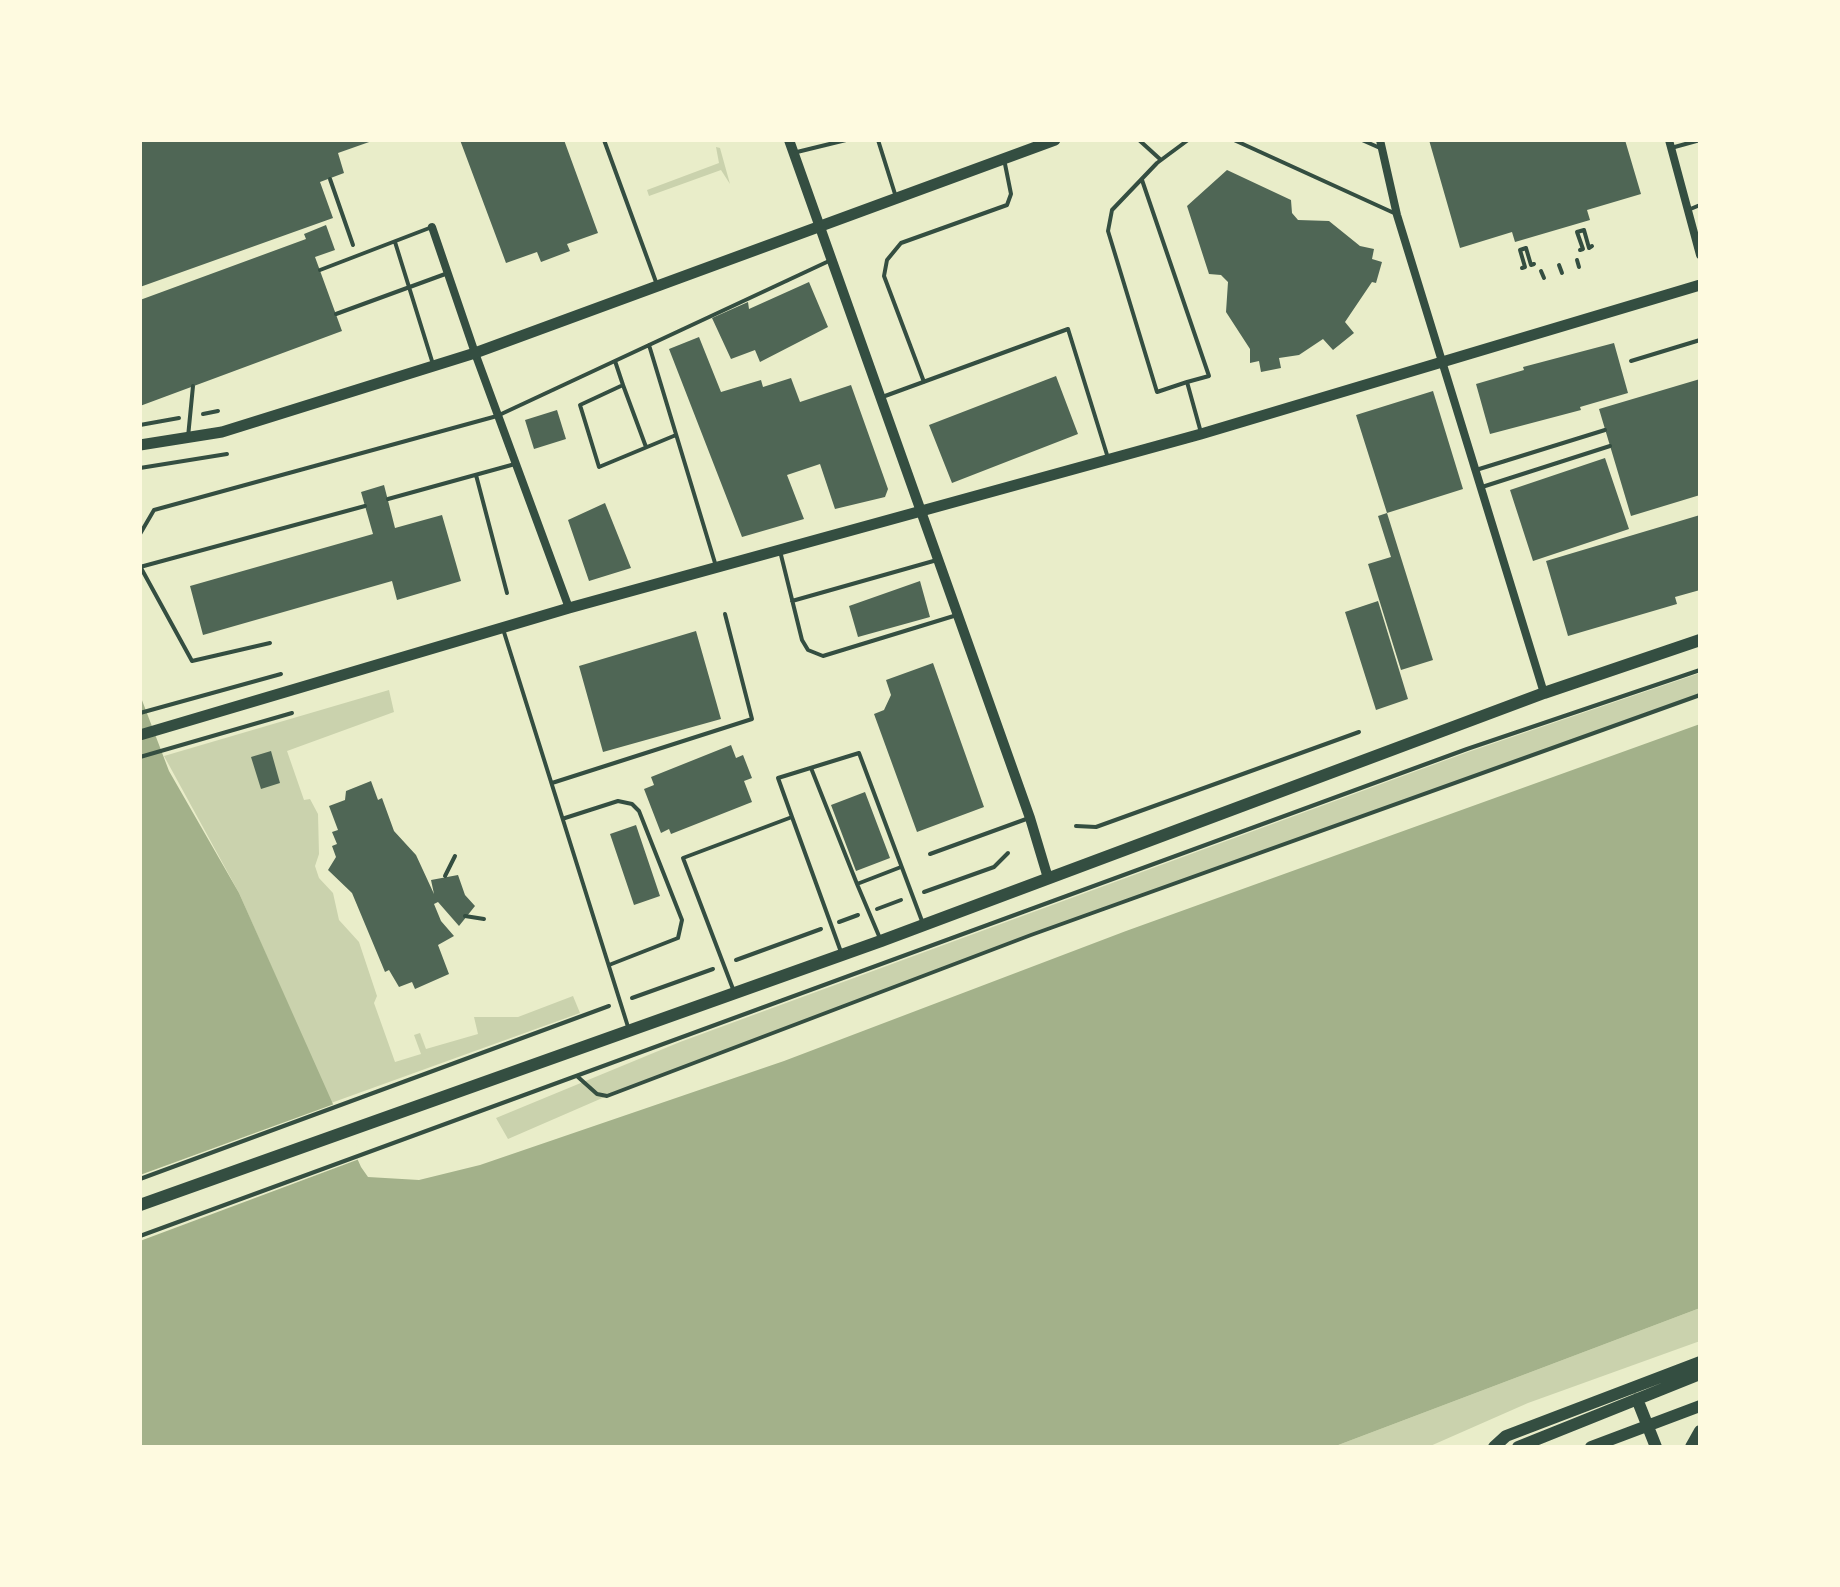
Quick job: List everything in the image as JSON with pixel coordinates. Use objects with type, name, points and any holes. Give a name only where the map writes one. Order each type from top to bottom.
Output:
[{"type":"main road","points":[[140,445],[222,432],[474,354],[1048,141]]},
{"type":"main road","points":[[140,735],[569,608],[1201,434],[1700,285]]},
{"type":"main road","points":[[140,1205],[881,941],[1544,693],[1700,640]]},
{"type":"main road","points":[[1494,1447],[1506,1436],[1700,1362]]},
{"type":"main road","points":[[1518,1447],[1700,1374]]},
{"type":"main road","points":[[1637,1399],[1656,1447]]},
{"type":"main road","points":[[1591,1447],[1700,1406]]},
{"type":"main road","points":[[1691,1447],[1700,1431]]},
{"type":"street","points":[[789,140],[1048,878]]},
{"type":"street","points":[[1670,144],[1700,255]]},
{"type":"street","points":[[1382,145],[1397,214],[1544,693]]},
{"type":"street","points":[[432,227],[474,354],[569,608]]},
{"type":"lane","points":[[604,140],[658,286]]},
{"type":"lane","points":[[794,153],[846,140]]},
{"type":"lane","points":[[878,140],[896,198]]},
{"type":"lane","points":[[1139,140],[1161,160]]},
{"type":"lane","points":[[1142,180],[1209,376],[1157,392],[1108,232],[1112,210],[1161,160],[1188,140]]},
{"type":"lane","points":[[1234,140],[1397,214]]},
{"type":"lane","points":[[1362,140],[1382,145]]},
{"type":"lane","points":[[1670,144],[1700,140]]},
{"type":"lane","points":[[924,382],[884,276],[887,260],[900,243],[1007,205],[1012,194],[1004,159]]},
{"type":"lane","points":[[1688,210],[1700,205]]},
{"type":"lane","points":[[320,270],[432,227]]},
{"type":"lane","points":[[395,242],[433,366]]},
{"type":"lane","points":[[140,534],[154,510],[497,416],[832,259]]},
{"type":"lane","points":[[336,314],[448,273]]},
{"type":"lane","points":[[880,398],[1068,329],[1108,460]]},
{"type":"lane","points":[[1631,361],[1700,340]]},
{"type":"lane","points":[[649,344],[717,568]]},
{"type":"lane","points":[[615,360],[646,447]]},
{"type":"lane","points":[[1187,382],[1201,434]]},
{"type":"lane","points":[[188,436],[194,386]]},
{"type":"lane","points":[[623,386],[580,405],[599,466],[676,435]]},
{"type":"lane","points":[[1476,470],[1605,430]]},
{"type":"lane","points":[[1482,486],[1610,446]]},
{"type":"lane","points":[[388,499],[515,464]]},
{"type":"lane","points":[[476,475],[508,593]]},
{"type":"lane","points":[[270,643],[192,661],[140,568],[365,506]]},
{"type":"lane","points":[[780,550],[802,640],[808,650],[822,656],[957,615]]},
{"type":"lane","points":[[792,601],[937,560]]},
{"type":"lane","points":[[552,783],[752,719],[724,614]]},
{"type":"lane","points":[[503,629],[629,1030]]},
{"type":"lane","points":[[841,953],[778,778],[858,753],[923,924]]},
{"type":"lane","points":[[812,768],[881,941]]},
{"type":"lane","points":[[563,819],[618,801],[632,804],[639,810],[682,920],[678,938],[609,964]]},
{"type":"lane","points":[[734,993],[683,858],[792,817]]},
{"type":"lane","points":[[930,854],[1030,818]]},
{"type":"lane","points":[[445,876],[455,856]]},
{"type":"lane","points":[[858,884],[901,867]]},
{"type":"lane","points":[[465,916],[484,919]]},
{"type":"path","points":[[330,178],[356,256]]},
{"type":"path","points":[[1580,250],[1578,232],[1584,230],[1589,248],[1592,246]]},
{"type":"path","points":[[1522,268],[1525,266],[1520,250],[1526,248],[1531,265],[1534,264]]},
{"type":"path","points":[[1577,260],[1579,267]]},
{"type":"path","points":[[1560,265],[1562,272]]},
{"type":"path","points":[[1541,271],[1544,278]]},
{"type":"path","points":[[140,468],[227,454]]},
{"type":"path","points":[[140,1236],[1467,749],[1700,670]]},
{"type":"path","points":[[140,714],[281,674]]},
{"type":"path","points":[[578,1076],[597,1094],[607,1096],[1068,922],[1700,696]]},
{"type":"path","points":[[140,756],[292,713]]},
{"type":"path","points":[[1076,826],[1096,826],[1359,732]]},
{"type":"path","points":[[140,1179],[431,1072]]},
{"type":"shaded area","points":[[716,147],[720,148],[730,184],[721,170],[649,196],[647,190],[719,163]]},
{"type":"shaded area","points":[[1700,673],[1700,696],[1031,935],[607,1096],[508,1139],[496,1118],[680,1042],[1468,752]]},
{"type":"shaded area","points":[[389,690],[394,712],[287,751],[304,800],[310,799],[318,814],[319,854],[315,866],[319,878],[333,893],[339,920],[359,942],[377,996],[374,1003],[395,1062],[421,1054],[414,1035],[420,1033],[426,1049],[478,1034],[474,1017],[518,1017],[573,996],[580,1013],[331,1103],[239,893],[164,756]]},
{"type":"shaded area","points":[[140,695],[169,771],[239,893],[361,1167],[368,1177],[419,1180],[480,1165],[784,1061],[1126,931],[1700,724],[1700,1308],[1333,1447],[140,1447]]},
{"type":"shaded area","points":[[1700,1308],[1700,1341],[1528,1403],[1428,1447],[1333,1447]]},
{"type":"pier","points":[[337,1103],[362,1158],[140,1241],[140,1175]]},
{"type":"building","points":[[140,140],[372,141],[338,153],[344,173],[320,182],[333,218],[140,287]]},
{"type":"building","points":[[460,140],[564,140],[598,233],[567,244],[570,251],[541,262],[537,252],[506,263]]},
{"type":"building","points":[[1429,140],[1625,140],[1641,194],[1587,210],[1590,220],[1515,242],[1512,232],[1460,248]]},
{"type":"building","points":[[1227,170],[1291,200],[1292,213],[1298,220],[1329,221],[1360,246],[1374,249],[1372,259],[1382,262],[1376,283],[1372,282],[1345,322],[1354,333],[1333,350],[1323,339],[1299,355],[1279,358],[1281,368],[1261,372],[1259,361],[1250,363],[1250,349],[1226,312],[1228,282],[1221,275],[1209,274],[1187,206]]},
{"type":"building","points":[[326,225],[335,250],[315,257],[342,331],[140,406],[140,300],[306,239],[304,234]]},
{"type":"building","points":[[809,282],[828,327],[760,362],[755,350],[731,359],[712,318],[748,302],[749,309]]},
{"type":"building","points":[[699,337],[721,392],[761,380],[763,387],[791,378],[800,402],[851,385],[888,489],[885,497],[835,509],[820,464],[787,475],[804,519],[742,537],[669,349]]},
{"type":"building","points":[[1614,343],[1628,393],[1490,434],[1476,384]]},
{"type":"building","points":[[1056,376],[1078,434],[952,483],[929,425]]},
{"type":"building","points":[[1700,379],[1700,495],[1631,516],[1599,409]]},
{"type":"building","points":[[1433,391],[1463,489],[1387,513],[1356,415]]},
{"type":"building","points":[[557,410],[566,439],[534,449],[525,420]]},
{"type":"building","points":[[1605,458],[1629,529],[1533,561],[1510,490]]},
{"type":"building","points":[[384,485],[395,528],[442,515],[461,581],[397,600],[392,581],[203,635],[190,586],[373,534],[361,492]]},
{"type":"building","points":[[605,503],[631,568],[589,581],[568,520]]},
{"type":"building","points":[[1387,513],[1433,660],[1401,670],[1368,564],[1391,557],[1378,516]]},
{"type":"building","points":[[1700,515],[1700,590],[1675,597],[1677,604],[1568,636],[1546,561]]},
{"type":"building","points":[[920,581],[930,617],[858,637],[849,606]]},
{"type":"building","points":[[1378,601],[1408,699],[1376,710],[1345,612]]},
{"type":"building","points":[[696,631],[721,719],[603,752],[579,666]]},
{"type":"building","points":[[933,663],[984,807],[917,832],[874,714],[884,710],[891,695],[886,680]]},
{"type":"building","points":[[731,745],[736,758],[743,755],[752,778],[744,781],[752,802],[671,834],[669,829],[661,833],[644,789],[654,785],[651,777]]},
{"type":"building","points":[[271,751],[280,783],[261,789],[251,757]]},
{"type":"building","points":[[371,781],[394,831],[416,855],[434,894],[431,880],[458,875],[465,895],[475,906],[459,926],[438,902],[434,904],[441,921],[454,936],[438,945],[449,974],[415,989],[412,982],[399,987],[389,970],[385,972],[352,893],[328,870],[336,857],[332,846],[337,844],[332,832],[338,830],[329,806],[345,800],[346,791]]},
{"type":"building","points":[[865,792],[890,858],[856,871],[831,805]]},
{"type":"building","points":[[636,825],[660,896],[634,905],[610,834]]}]
